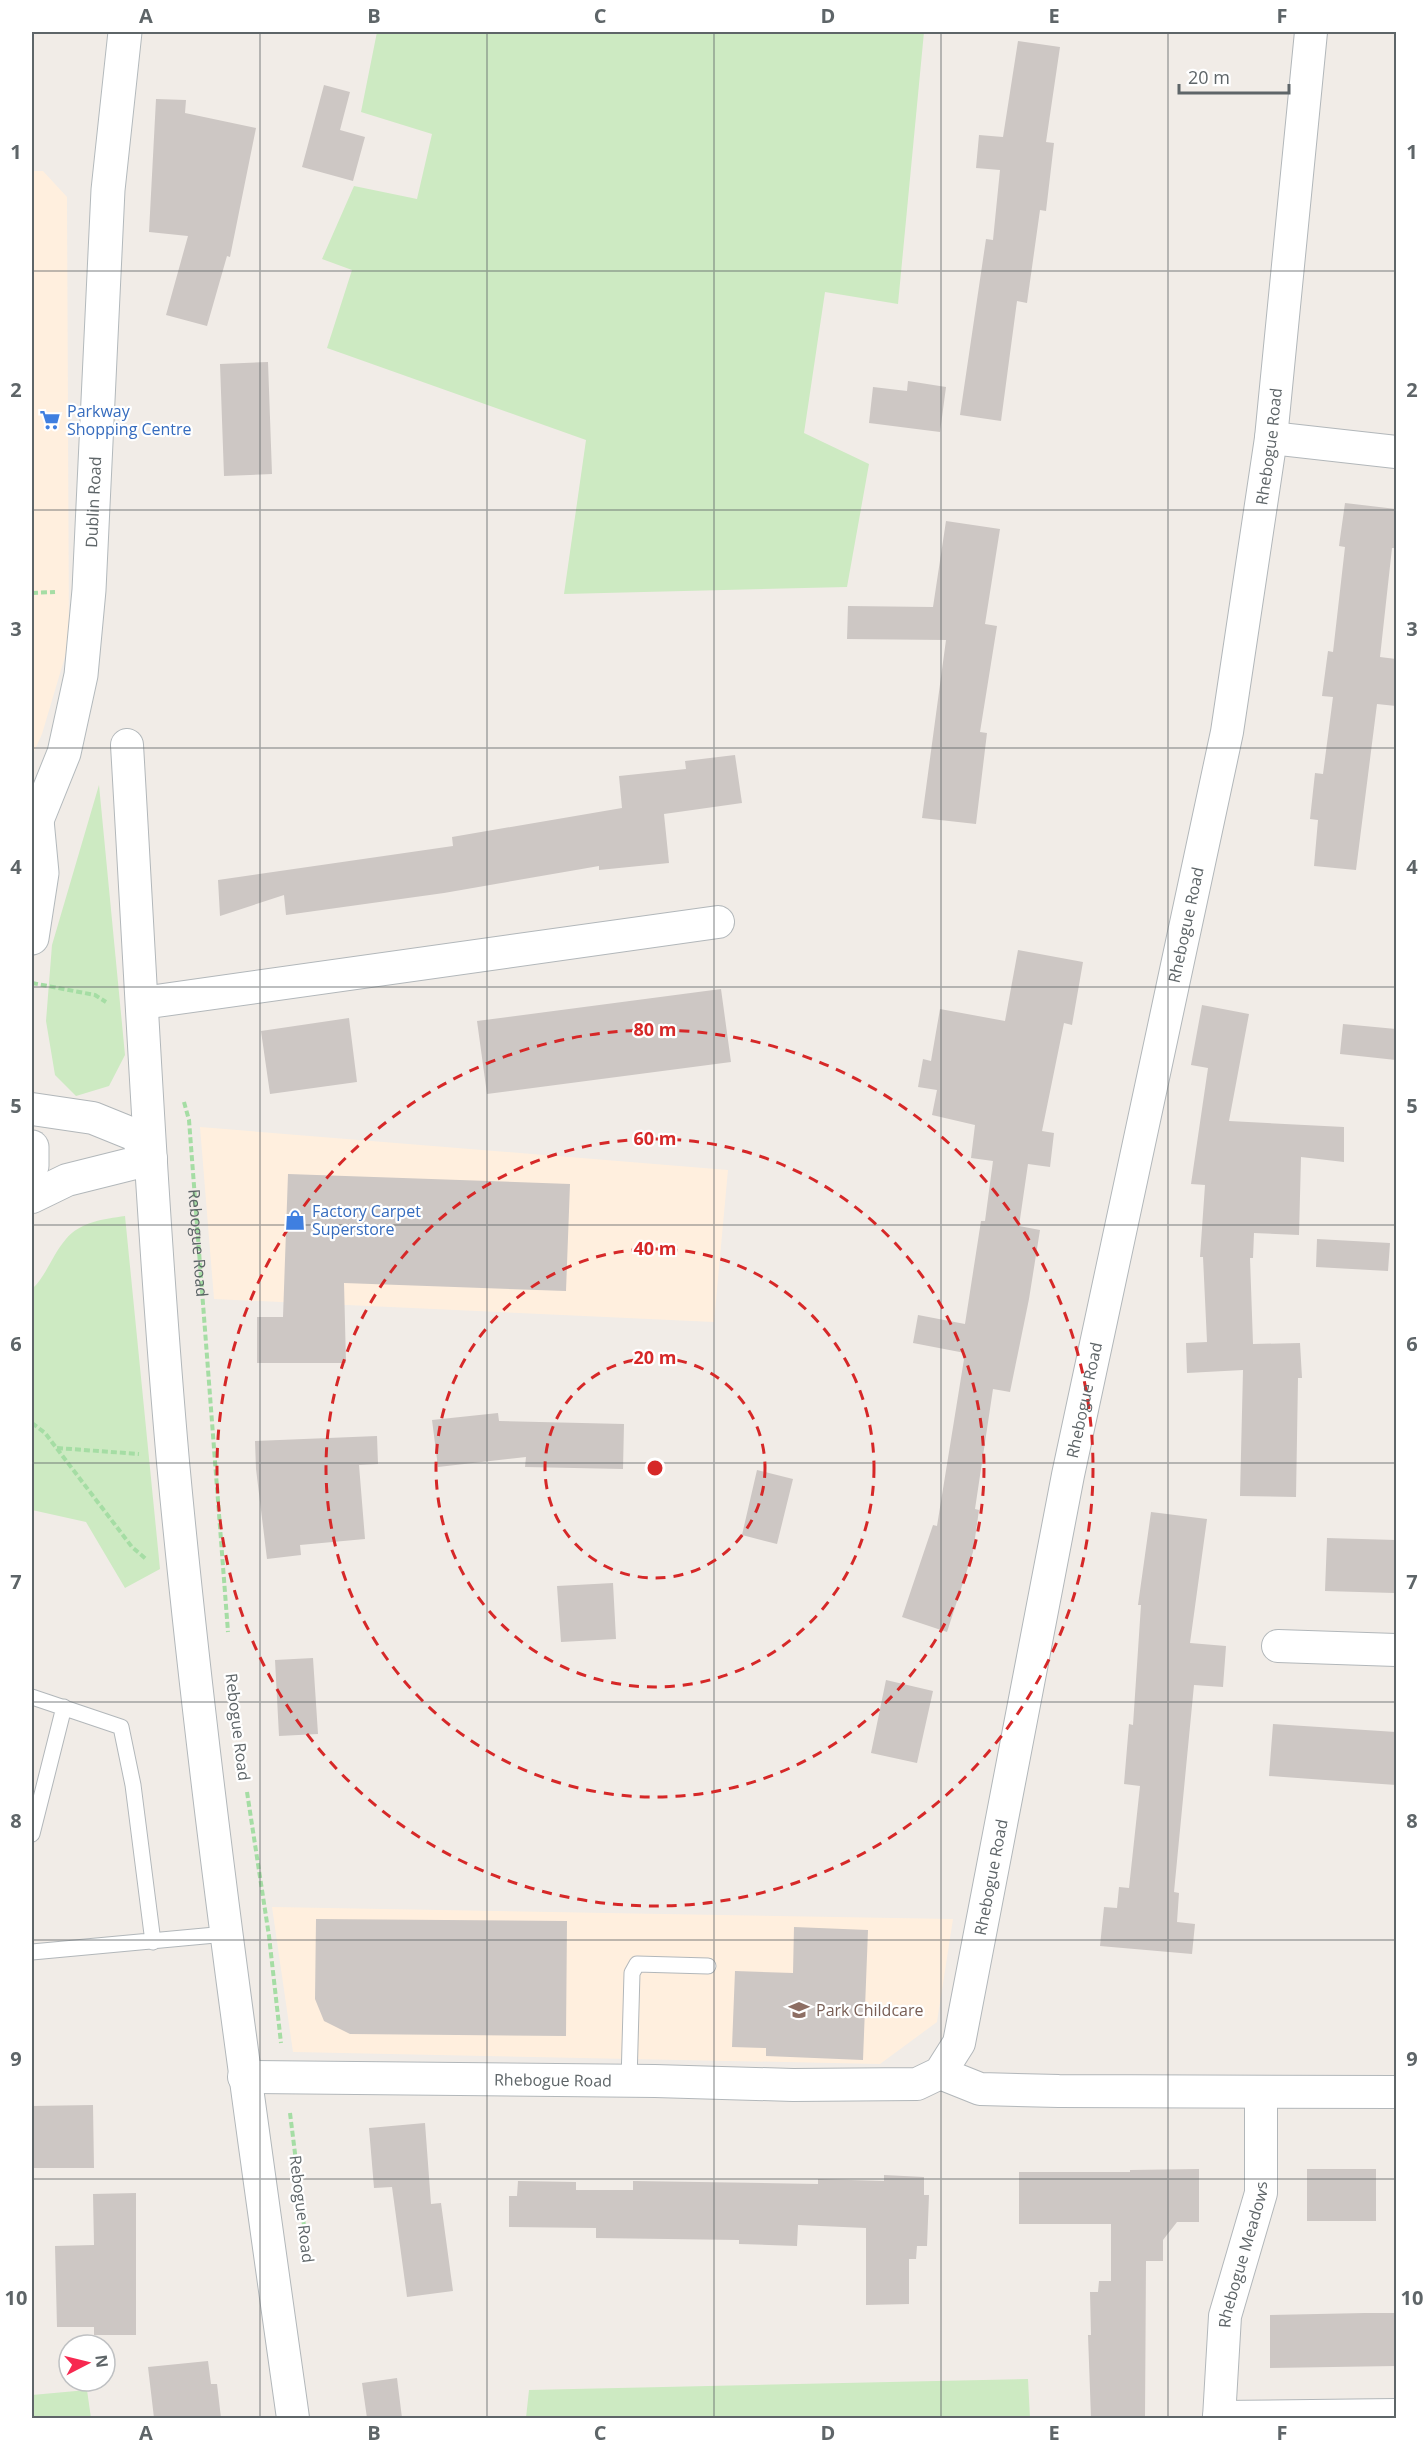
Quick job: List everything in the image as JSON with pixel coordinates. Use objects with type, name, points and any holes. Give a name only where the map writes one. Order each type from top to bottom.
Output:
[{"type":"main road","name":"Dublin Road","points":[[34,824],[64,753],[81,675],[89,590],[108,190],[125,32]]},
{"type":"main road","points":[[32,938],[42,873],[34,824]]},
{"type":"main road","points":[[32,1147],[32,1166]]},
{"type":"street","name":"Rhebogue Road","points":[[244,2077],[793,2085],[917,2084],[940,2073],[959,2043],[1068,1474],[1227,732],[1272,438],[1311,32]]},
{"type":"street","points":[[1272,438],[1396,452]]},
{"type":"street","points":[[127,745],[128,1005],[151,1159],[173,1456],[186,1594],[244,2077],[293,2418]]},
{"type":"street","points":[[128,1005],[718,922]]},
{"type":"street","points":[[32,1109],[93,1118],[135,1135],[151,1159]]},
{"type":"street","points":[[32,1197],[67,1180],[151,1159]]},
{"type":"street","points":[[1278,1646],[1396,1650]]},
{"type":"street","points":[[940,2073],[980,2089],[1396,2092]]},
{"type":"street","name":"Rhebogue Meadows","points":[[1262,2092],[1261,2193],[1225,2316],[1219,2418],[1396,2415]]},
{"type":"lane","points":[[32,1696],[122,1727],[134,1785],[153,1942]]},
{"type":"lane","points":[[32,1834],[39,1773],[64,1707]]},
{"type":"lane","points":[[32,1952],[226,1934]]},
{"type":"lane","points":[[629,2081],[632,1973],[637,1964],[708,1966]]},
{"type":"path","points":[[32,983],[95,995],[128,1005]]},
{"type":"path","name":"Rebogue Road","points":[[184,1100],[189,1120],[229,1641]]},
{"type":"path","points":[[32,1423],[45,1433],[132,1547],[186,1594]]},
{"type":"path","points":[[56,1448],[173,1456]]},
{"type":"path","name":"Rebogue Road","points":[[245,1783],[269,1936],[307,2246]]},
{"type":"shaded area","name":"Parkway Shopping Centre","points":[[32,171],[43,171],[67,197],[69,643],[42,734],[32,756]]},
{"type":"shaded area","points":[[200,1127],[728,1170],[714,1322],[214,1299]]},
{"type":"shaded area","points":[[272,1907],[953,1919],[937,2022],[880,2064],[293,2052]]},
{"type":"green space","points":[[377,32],[924,32],[898,304],[825,292],[804,433],[869,464],[847,587],[564,594],[586,440],[327,348],[352,270],[322,259],[354,186],[417,199],[432,134],[361,112]]},
{"type":"green space","points":[[99,785],[125,1055],[109,1086],[76,1096],[55,1075],[46,1021],[52,945]]},
{"type":"green space","points":[[125,1216],[160,1569],[125,1588],[86,1522],[32,1510],[32,1289],[42,1278],[61,1245],[72,1233],[93,1222]]},
{"type":"green space","points":[[1028,2379],[1030,2418],[526,2418],[529,2390]]},
{"type":"green space","points":[[87,2393],[91,2418],[32,2418],[32,2395]]},
{"type":"building","points":[[1018,41],[1060,47],[1046,142],[1054,143],[1046,211],[1040,210],[1027,303],[1017,301],[1001,421],[960,415],[986,239],[993,240],[1000,170],[976,168],[979,135],[1003,137]]},
{"type":"building","points":[[324,85],[350,92],[340,130],[365,137],[353,181],[302,167]]},
{"type":"building","points":[[156,99],[186,100],[185,113],[256,128],[230,257],[227,256],[207,326],[166,315],[188,236],[149,232]]},
{"type":"building","points":[[268,362],[272,474],[224,476],[220,364]]},
{"type":"building","points":[[908,381],[946,387],[940,432],[869,423],[873,387],[907,391]]},
{"type":"building","points":[[1345,503],[1396,509],[1396,548],[1392,548],[1380,657],[1396,659],[1396,706],[1377,704],[1356,870],[1314,866],[1318,820],[1310,819],[1315,773],[1323,774],[1333,697],[1322,696],[1328,651],[1333,652],[1345,547],[1339,546]]},
{"type":"building","points":[[946,521],[1000,529],[985,624],[997,626],[980,732],[987,733],[976,824],[922,818],[946,640],[847,639],[848,606],[933,607]]},
{"type":"building","points":[[735,755],[742,803],[664,814],[669,863],[599,870],[599,866],[444,893],[286,915],[284,895],[220,916],[218,880],[453,846],[452,837],[622,808],[619,776],[686,769],[685,761]]},
{"type":"building","points":[[1018,950],[1083,962],[1072,1025],[1064,1023],[1042,1131],[1054,1133],[1050,1167],[1028,1164],[1019,1226],[1040,1230],[1029,1299],[1010,1392],[993,1389],[975,1509],[979,1510],[973,1552],[947,1632],[902,1617],[933,1525],[937,1526],[965,1353],[913,1343],[918,1315],[965,1324],[981,1221],[985,1221],[993,1161],[971,1158],[975,1125],[932,1115],[937,1090],[918,1087],[923,1059],[931,1061],[940,1009],[1005,1021]]},
{"type":"building","points":[[721,989],[731,1062],[487,1094],[477,1021]]},
{"type":"building","points":[[1202,1005],[1249,1014],[1229,1121],[1344,1127],[1344,1162],[1301,1157],[1299,1235],[1254,1233],[1253,1258],[1250,1258],[1253,1344],[1300,1343],[1302,1378],[1298,1378],[1296,1497],[1240,1496],[1243,1370],[1187,1373],[1186,1343],[1207,1342],[1203,1257],[1200,1257],[1205,1185],[1191,1184],[1208,1068],[1191,1065]]},
{"type":"building","points":[[349,1018],[357,1082],[270,1094],[261,1031]]},
{"type":"building","points":[[1343,1024],[1396,1029],[1396,1060],[1340,1054]]},
{"type":"building","points":[[288,1174],[570,1184],[566,1291],[344,1283],[346,1363],[257,1363],[257,1317],[283,1317]]},
{"type":"building","points":[[1317,1239],[1390,1243],[1388,1271],[1316,1267]]},
{"type":"building","points":[[498,1413],[499,1421],[624,1424],[623,1469],[525,1467],[526,1457],[438,1467],[432,1420]]},
{"type":"building","points":[[377,1436],[378,1464],[359,1465],[365,1539],[300,1545],[301,1555],[267,1559],[256,1469],[255,1441]]},
{"type":"building","points":[[757,1470],[793,1479],[777,1544],[742,1535]]},
{"type":"building","points":[[1151,1512],[1207,1519],[1190,1643],[1226,1646],[1223,1687],[1194,1685],[1174,1892],[1179,1893],[1177,1922],[1195,1924],[1192,1954],[1100,1946],[1104,1907],[1117,1908],[1119,1887],[1129,1888],[1140,1786],[1124,1784],[1129,1724],[1133,1725],[1141,1605],[1138,1605]]},
{"type":"building","points":[[1327,1538],[1396,1540],[1394,1593],[1325,1591]]},
{"type":"building","points":[[613,1583],[616,1639],[561,1642],[557,1586]]},
{"type":"building","points":[[313,1658],[318,1734],[279,1736],[275,1660]]},
{"type":"building","points":[[886,1680],[933,1691],[917,1763],[871,1753]]},
{"type":"building","points":[[1273,1724],[1396,1732],[1396,1785],[1269,1776]]},
{"type":"building","points":[[316,1919],[567,1921],[566,2036],[350,2034],[324,2021],[315,1999]]},
{"type":"building","name":"Park Childcare","points":[[794,1927],[868,1930],[863,2060],[766,2056],[766,2048],[732,2047],[735,1971],[793,1973]]},
{"type":"building","points":[[93,2105],[94,2168],[33,2168],[32,2106]]},
{"type":"building","points":[[425,2123],[431,2204],[441,2203],[453,2291],[407,2297],[392,2187],[374,2188],[369,2128]]},
{"type":"building","points":[[1199,2169],[1199,2222],[1177,2222],[1163,2240],[1163,2261],[1146,2261],[1145,2418],[1091,2418],[1088,2335],[1091,2335],[1090,2292],[1098,2292],[1099,2281],[1111,2281],[1111,2224],[1019,2224],[1019,2172],[1130,2172],[1130,2170]]},
{"type":"building","points":[[1307,2169],[1376,2169],[1376,2221],[1307,2221]]},
{"type":"building","points":[[884,2175],[924,2177],[924,2195],[929,2195],[927,2246],[917,2246],[916,2259],[909,2259],[909,2304],[866,2305],[866,2228],[798,2225],[797,2246],[739,2244],[739,2240],[596,2238],[596,2228],[509,2227],[509,2196],[517,2196],[518,2181],[576,2182],[576,2190],[633,2190],[633,2181],[818,2184],[818,2179],[884,2181]]},
{"type":"building","points":[[136,2193],[136,2335],[94,2333],[94,2327],[57,2327],[55,2246],[94,2245],[93,2194]]},
{"type":"building","points":[[1396,2313],[1396,2366],[1270,2368],[1270,2315]]},
{"type":"building","points":[[208,2361],[211,2384],[217,2384],[221,2418],[154,2418],[148,2367]]},
{"type":"building","points":[[397,2378],[402,2418],[367,2418],[362,2383]]},
{"type":"place","name":"Parkway Shopping Centre","points":[[50,420]]},
{"type":"place","name":"Factory Carpet Superstore","points":[[295,1220]]},
{"type":"place","name":"Park Childcare","points":[[799,2010]]}]
